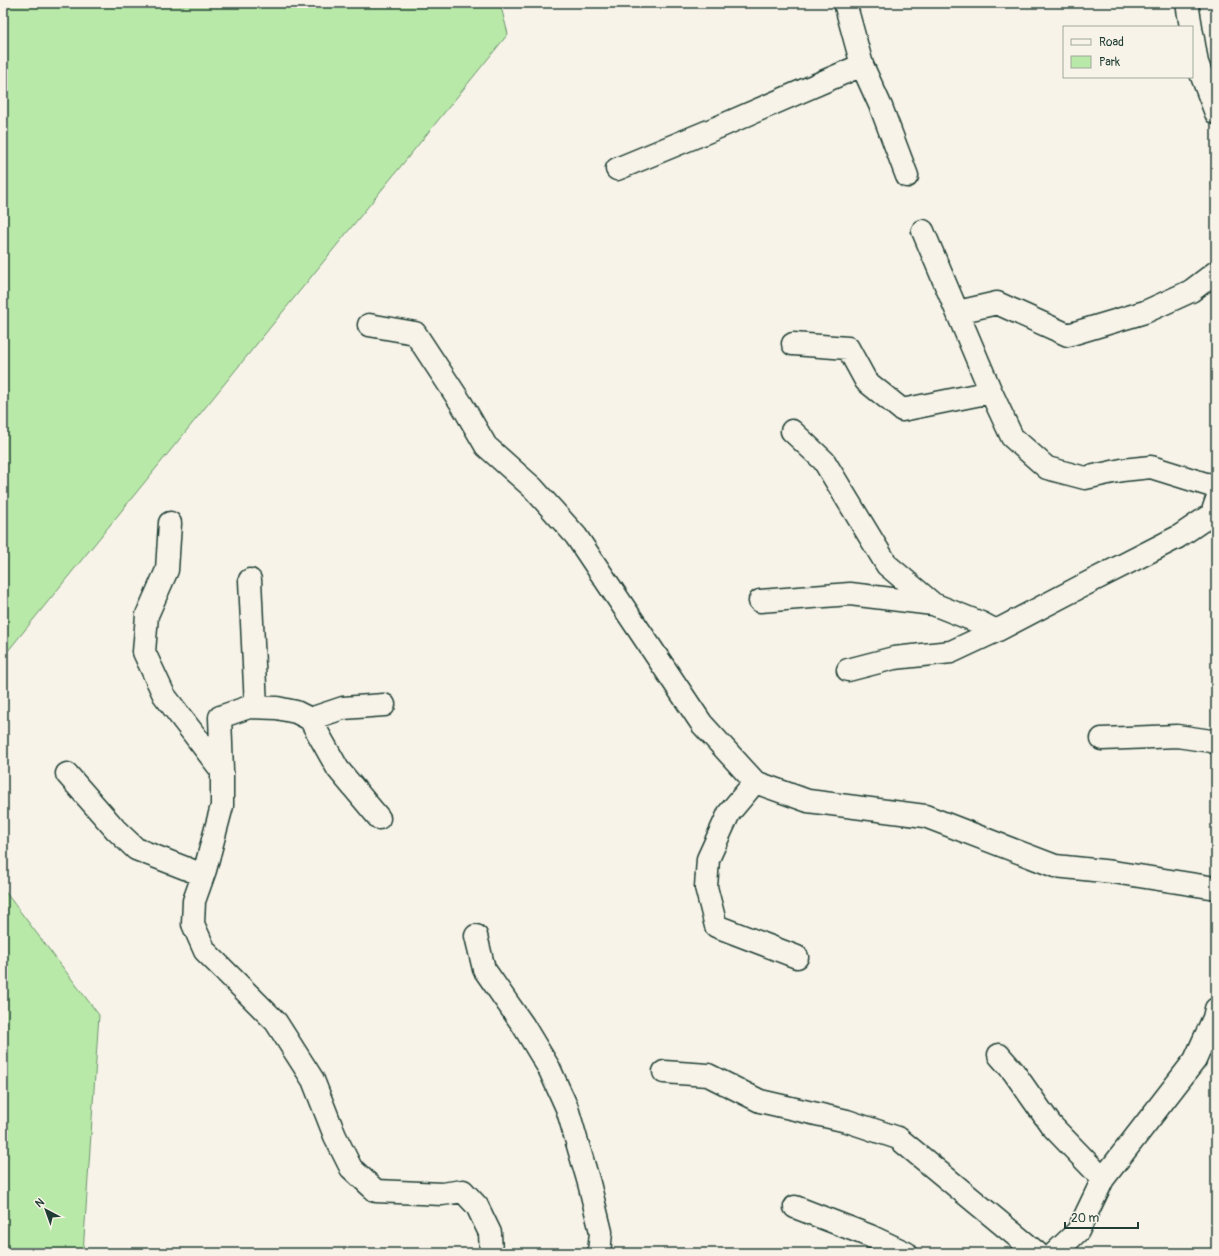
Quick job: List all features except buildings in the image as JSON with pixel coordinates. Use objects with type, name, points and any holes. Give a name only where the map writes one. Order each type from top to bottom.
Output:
[{"type":"street","points":[[845,3],[862,65],[881,107],[906,176]]},
{"type":"street","points":[[1187,3],[1191,26]]},
{"type":"street","points":[[1193,39],[1197,63],[1216,113]]},
{"type":"street","points":[[617,169],[862,65]]},
{"type":"street","points":[[922,231],[991,392],[1012,437],[1048,468],[1085,478],[1122,470],[1151,467],[1209,485],[1216,483]]},
{"type":"street","points":[[958,312],[997,303],[1068,335],[1145,312],[1191,291],[1216,272]]},
{"type":"street","points":[[368,325],[415,333],[461,403],[486,446],[533,488],[576,536],[702,724],[755,782],[808,801],[924,816],[1055,866],[1113,872],[1216,888]]},
{"type":"street","points":[[793,344],[848,348],[866,381],[902,410],[991,392]]},
{"type":"street","points":[[792,431],[824,461],[887,565],[933,604]]},
{"type":"street","points":[[848,670],[894,658],[951,652],[996,631],[1178,537],[1212,514],[1216,502]]},
{"type":"street","points":[[170,523],[167,570],[147,615],[144,652],[164,695],[222,771]]},
{"type":"street","points":[[250,580],[256,707]]},
{"type":"street","points":[[760,601],[850,594],[933,604],[981,623],[996,631]]},
{"type":"street","points":[[310,719],[343,708],[384,705]]},
{"type":"street","points":[[379,818],[338,769],[310,719],[296,712],[277,708],[256,707],[249,707],[220,717],[222,806],[203,875],[194,901],[193,924],[205,951],[276,1022],[314,1080],[335,1136],[351,1168],[376,1191],[442,1194],[463,1192],[477,1206],[490,1233],[491,1253]]},
{"type":"street","points":[[1102,739],[1177,736],[1216,743]]},
{"type":"street","points":[[67,774],[116,830],[136,849],[203,875]]},
{"type":"street","points":[[755,782],[729,813],[708,859],[706,887],[716,926],[797,957]]},
{"type":"street","points":[[476,936],[484,968],[523,1025],[549,1068],[567,1108],[589,1183],[601,1232],[599,1253]]},
{"type":"street","points":[[1055,1253],[1078,1231],[1103,1179],[1195,1060],[1214,1018],[1216,1010]]},
{"type":"street","points":[[999,1055],[1013,1071],[1051,1125],[1103,1179]]},
{"type":"street","points":[[664,1072],[708,1075],[760,1101],[847,1121],[898,1138],[1037,1253]]},
{"type":"street","points":[[795,1207],[870,1236],[906,1253]]},
{"type":"green space","points":[[3,3],[500,3],[508,34],[3,657]]},
{"type":"green space","points":[[3,889],[99,1015],[83,1253],[3,1253]]}]
